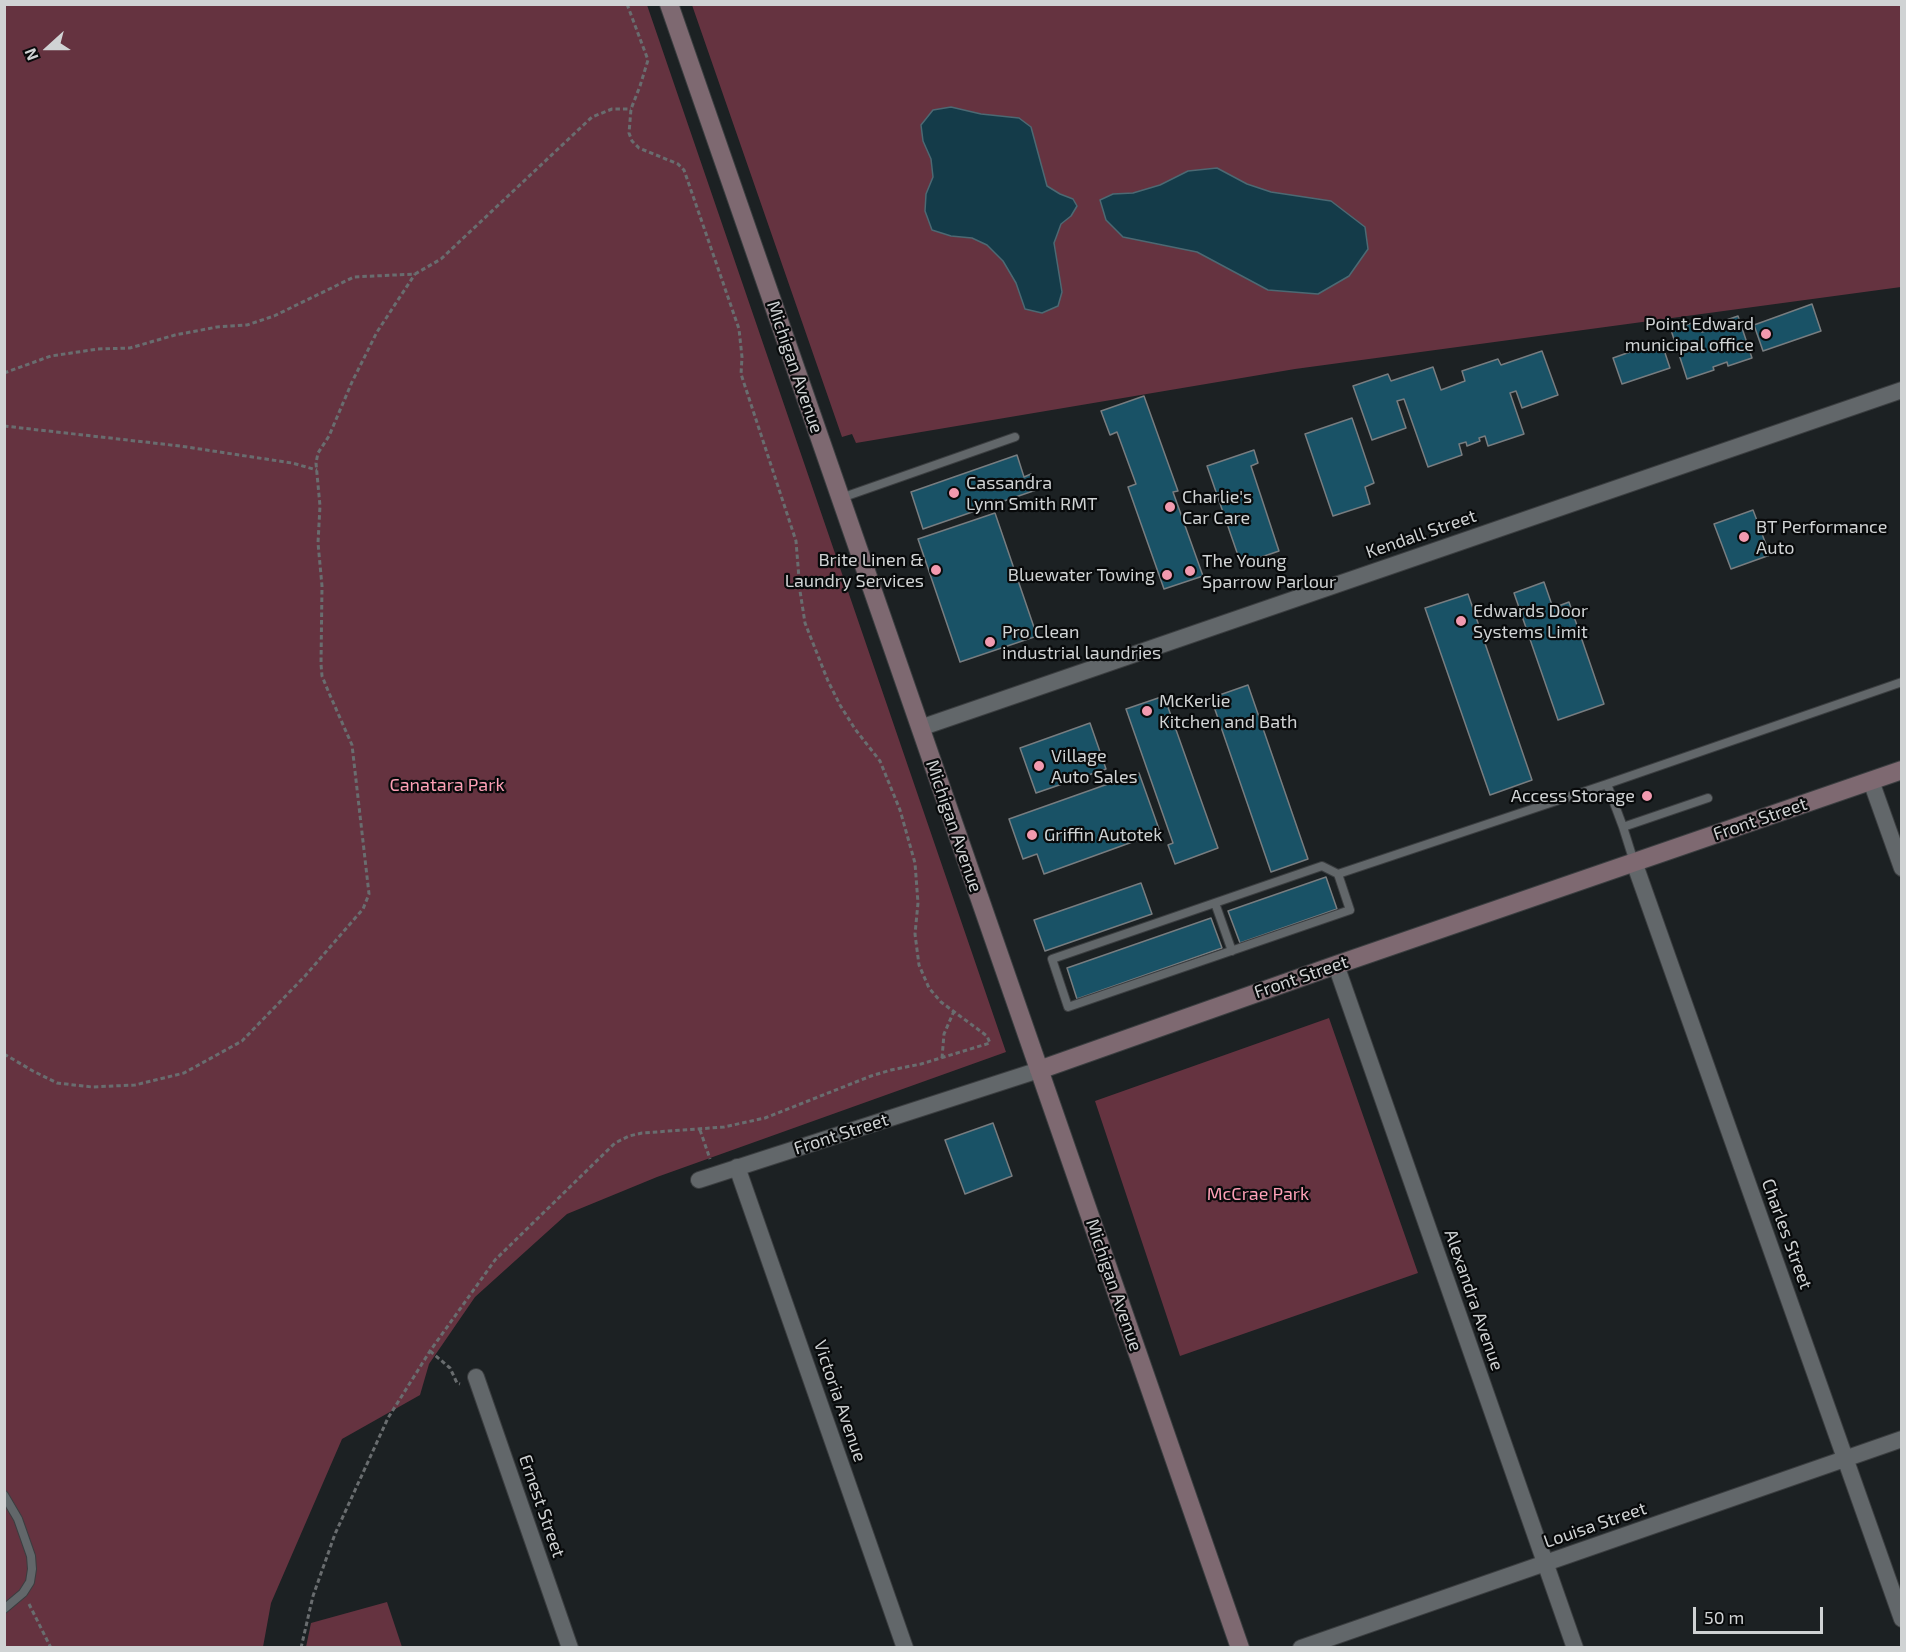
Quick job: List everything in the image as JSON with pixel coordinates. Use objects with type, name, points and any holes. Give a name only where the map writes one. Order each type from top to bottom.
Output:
[{"type":"main road","name":"Michigan Avenue","points":[[669,4],[1240,1647]]},
{"type":"main road","name":"Front Street","points":[[1039,1070],[1902,770]]},
{"type":"street","name":"Kendall Street","points":[[920,728],[1902,390]]},
{"type":"street","points":[[1871,781],[1902,868]]},
{"type":"street","name":"Charles Street","points":[[1634,862],[1902,1619]]},
{"type":"street","name":"Alexandra Avenue","points":[[1336,965],[1575,1647]]},
{"type":"street","name":"Front Street","points":[[699,1180],[1039,1070]]},
{"type":"street","name":"Victoria Avenue","points":[[737,1167],[905,1647]]},
{"type":"street","name":"Ernest Street","points":[[476,1377],[570,1647]]},
{"type":"street","name":"Louisa Street","points":[[1301,1647],[1902,1439]]},
{"type":"lane","points":[[840,498],[1015,437]]},
{"type":"lane","points":[[1338,874],[1902,682]]},
{"type":"lane","points":[[1607,784],[1634,862]]},
{"type":"lane","points":[[1623,827],[1708,798]]},
{"type":"lane","points":[[1322,866],[1338,874],[1350,910],[1068,1007],[1052,959],[1322,866]]},
{"type":"lane","points":[[1215,903],[1232,951]]},
{"type":"lane","points":[[4,1495],[18,1519],[31,1556],[32,1569],[30,1582],[23,1593],[4,1609]]},
{"type":"path","points":[[301,1647],[313,1596],[335,1534],[388,1418],[430,1351],[495,1260],[615,1143],[642,1133],[700,1130],[765,1118],[871,1076],[942,1058],[990,1042],[987,1036],[942,1002],[929,988],[919,965],[915,934],[918,903],[915,863],[900,810],[880,761],[840,705],[805,623],[796,541],[741,374],[739,328],[684,170],[678,164],[639,148],[632,141],[629,133],[631,109],[648,60],[627,4]]},
{"type":"path","points":[[4,1054],[57,1083],[92,1087],[135,1085],[184,1073],[242,1041],[305,976],[363,909],[369,894],[352,745],[322,676],[322,586],[318,543],[320,506],[316,463],[318,453],[329,436],[377,332],[416,274],[441,259],[592,117],[612,109],[631,109]]},
{"type":"path","points":[[4,373],[51,356],[98,349],[130,348],[185,333],[217,327],[247,325],[274,316],[354,277],[416,274]]},
{"type":"path","points":[[4,426],[180,446],[292,463],[318,470]]},
{"type":"path","points":[[942,1058],[944,1034],[954,1011]]},
{"type":"path","points":[[700,1130],[710,1160]]},
{"type":"path","points":[[430,1351],[450,1368],[457,1383],[460,1384],[476,1377]]},
{"type":"path","points":[[23,1593],[51,1647]]},
{"type":"green space","name":"Canatara Park","points":[[4,5],[647,5],[1006,1052],[657,1177],[567,1214],[475,1297],[429,1364],[420,1395],[342,1439],[271,1603],[263,1647],[5,1647]]},
{"type":"green space","points":[[692,5],[1901,5],[1901,287],[1295,369],[856,443],[852,434],[842,437]]},
{"type":"green space","name":"McCrae Park","points":[[1329,1018],[1418,1273],[1180,1356],[1095,1101]]},
{"type":"green space","points":[[387,1602],[402,1647],[306,1647],[311,1623]]},
{"type":"water","points":[[951,107],[981,114],[1019,118],[1031,127],[1047,186],[1073,199],[1077,206],[1071,216],[1061,224],[1054,243],[1062,292],[1058,306],[1042,313],[1025,309],[1016,283],[1003,261],[987,245],[972,238],[951,236],[932,230],[925,211],[926,194],[933,177],[931,159],[923,141],[921,125],[933,110]]},
{"type":"water","points":[[1217,168],[1247,184],[1271,192],[1331,201],[1365,227],[1368,249],[1349,276],[1318,294],[1268,290],[1197,252],[1123,237],[1106,220],[1100,200],[1113,194],[1133,193],[1160,185],[1188,171]]},
{"type":"building","points":[[1812,304],[1821,331],[1763,351],[1754,325]]},
{"type":"building","points":[[1738,316],[1752,358],[1728,366],[1727,362],[1713,367],[1714,370],[1687,379],[1671,330],[1698,321],[1702,332],[1716,328],[1715,324]]},
{"type":"building","points":[[1661,341],[1670,368],[1622,384],[1613,358]]},
{"type":"building","points":[[1542,351],[1558,395],[1522,408],[1516,391],[1510,393],[1524,434],[1488,446],[1485,436],[1479,438],[1480,441],[1467,446],[1466,442],[1459,444],[1462,455],[1428,467],[1404,399],[1397,401],[1406,428],[1372,440],[1353,386],[1388,374],[1391,381],[1433,367],[1441,390],[1465,381],[1462,371],[1498,359],[1501,365]]},
{"type":"building","points":[[1144,396],[1178,491],[1173,492],[1203,576],[1164,589],[1128,487],[1136,484],[1117,432],[1110,435],[1101,411]]},
{"type":"building","points":[[1352,418],[1374,483],[1365,487],[1370,504],[1333,516],[1305,434]]},
{"type":"building","points":[[1254,450],[1258,463],[1251,466],[1279,551],[1241,564],[1207,466]]},
{"type":"building","points":[[1017,455],[1024,477],[1031,474],[1036,490],[923,529],[911,492]]},
{"type":"building","points":[[1753,510],[1770,555],[1731,569],[1714,524]]},
{"type":"building","points":[[995,513],[1037,636],[960,662],[918,539]]},
{"type":"building","points":[[1544,582],[1553,608],[1569,602],[1604,704],[1558,720],[1514,593]]},
{"type":"building","points":[[1468,594],[1532,780],[1490,795],[1425,608]]},
{"type":"building","points":[[1248,685],[1308,859],[1271,872],[1211,698]]},
{"type":"building","points":[[1164,696],[1218,848],[1175,864],[1168,845],[1173,843],[1126,709]]},
{"type":"building","points":[[1090,723],[1106,769],[1036,793],[1020,748]]},
{"type":"building","points":[[1139,773],[1160,832],[1044,874],[1037,854],[1023,859],[1009,819]]},
{"type":"building","points":[[1326,877],[1337,909],[1240,943],[1228,911]]},
{"type":"building","points":[[1141,883],[1152,914],[1045,951],[1034,920]]},
{"type":"building","points":[[1211,918],[1222,948],[1077,999],[1067,968]]},
{"type":"building","points":[[993,1123],[1012,1176],[965,1194],[945,1140]]},
{"type":"place","name":"Point Edward municipal office","points":[[1766,334]]},
{"type":"place","name":"Cassandra Lynn Smith RMT","points":[[954,493]]},
{"type":"place","name":"Charlie's Car Care","points":[[1170,507]]},
{"type":"place","name":"BT Performance Auto","points":[[1744,537]]},
{"type":"place","name":"Brite Linen & Laundry Services","points":[[936,570]]},
{"type":"place","name":"The Young Sparrow Parlour","points":[[1190,571]]},
{"type":"place","name":"Bluewater Towing","points":[[1167,575]]},
{"type":"place","name":"Edwards Door Systems Limit","points":[[1461,621]]},
{"type":"place","name":"Pro Clean industrial laundries","points":[[990,642]]},
{"type":"place","name":"McKerlie Kitchen and Bath","points":[[1147,711]]},
{"type":"place","name":"Village Auto Sales","points":[[1039,766]]},
{"type":"place","name":"Access Storage","points":[[1647,796]]},
{"type":"place","name":"Griffin Autotek","points":[[1032,835]]}]
